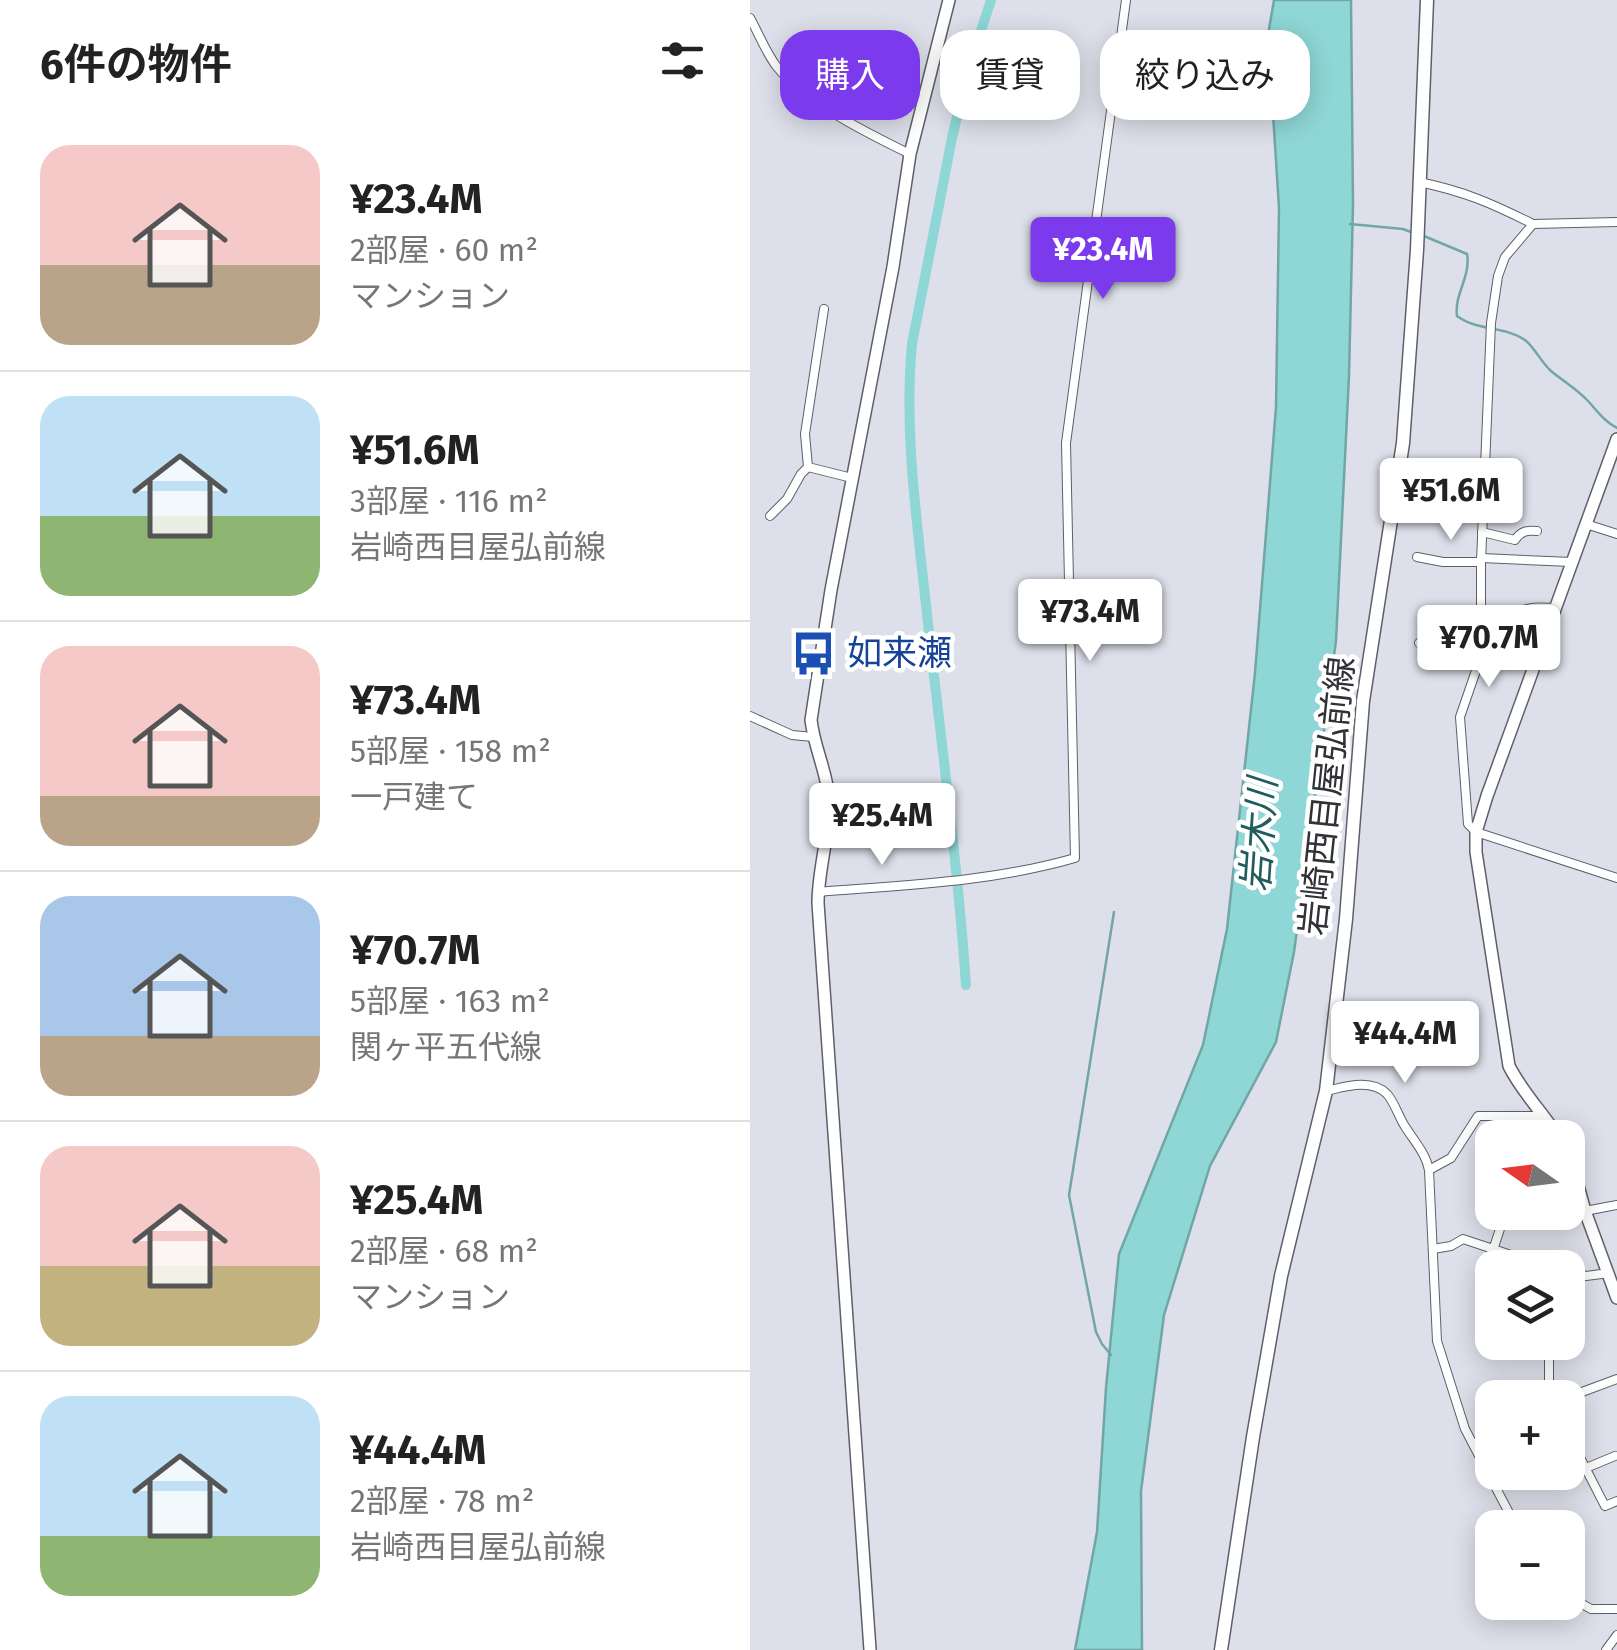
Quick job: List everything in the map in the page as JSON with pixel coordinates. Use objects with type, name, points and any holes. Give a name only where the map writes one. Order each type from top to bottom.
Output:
[{"type":"main road","name":"岩崎西目屋弘前線","points":[[1221,1650],[1281,1276],[1326,1091],[1346,919],[1363,701],[1403,443],[1417,250],[1427,0]]},
{"type":"street","points":[[870,1650],[818,892],[828,788],[811,720],[910,154],[950,0]]},
{"type":"street","points":[[818,892],[948,882],[1040,868],[1075,858],[1066,443],[1126,0]]},
{"type":"street","points":[[750,18],[775,65],[792,83],[839,115],[910,154]]},
{"type":"street","points":[[1419,182],[1479,197],[1532,224],[1617,222]]},
{"type":"street","points":[[1532,224],[1505,257],[1490,323],[1481,656],[1460,716],[1468,824],[1476,832],[1617,878]]},
{"type":"street","points":[[808,467],[805,434],[824,310]]},
{"type":"street","points":[[1549,1120],[1508,1066],[1476,832],[1617,439]]},
{"type":"street","points":[[808,467],[852,478]]},
{"type":"street","points":[[770,516],[787,499],[808,467]]},
{"type":"street","points":[[1586,524],[1617,534]]},
{"type":"street","points":[[1482,532],[1514,540],[1527,530],[1537,531]]},
{"type":"street","points":[[1417,556],[1442,562],[1572,562]]},
{"type":"street","points":[[1419,643],[1432,643],[1446,628],[1491,633],[1524,610],[1555,608]]},
{"type":"street","points":[[751,717],[792,736],[813,736]]},
{"type":"street","points":[[1326,1091],[1356,1084],[1378,1087],[1388,1095],[1427,1159],[1438,1340],[1465,1429],[1508,1510]]},
{"type":"street","points":[[1429,1170],[1451,1158],[1478,1116],[1546,1116]]},
{"type":"street","points":[[1585,1208],[1617,1205]]},
{"type":"street","points":[[1585,1211],[1617,1298]]},
{"type":"street","points":[[1494,1247],[1500,1230]]},
{"type":"street","points":[[1432,1249],[1452,1246],[1463,1239],[1502,1250]]},
{"type":"street","points":[[1585,1276],[1609,1272]]},
{"type":"street","points":[[1585,1391],[1617,1379]]},
{"type":"street","points":[[1615,1456],[1586,1468],[1605,1506],[1617,1502]]},
{"type":"street","points":[[1585,1605],[1617,1609]]},
{"type":"street","points":[[1606,1650],[1617,1635]]},
{"type":"water","name":"岩木川","points":[[1274,0],[1351,0],[1353,205],[1349,376],[1336,641],[1294,952],[1276,1042],[1210,1166],[1164,1315],[1141,1491],[1142,1650],[1075,1650],[1097,1532],[1119,1254],[1203,1045],[1227,929],[1255,673],[1276,407],[1279,208],[1273,120],[1310,120],[1310,30],[1269,30]]},
{"type":"waterway","points":[[966,985],[915,502],[910,376],[912,344],[952,138],[991,0]]},
{"type":"waterway","points":[[1350,224],[1411,232]]},
{"type":"waterway","points":[[1424,236],[1467,254],[1457,316],[1525,340],[1551,371],[1617,428]]},
{"type":"waterway","points":[[1111,1355],[1096,1332],[1069,1195],[1114,912]]},
{"type":"place","name":"如来瀬","points":[[814,653]]}]
